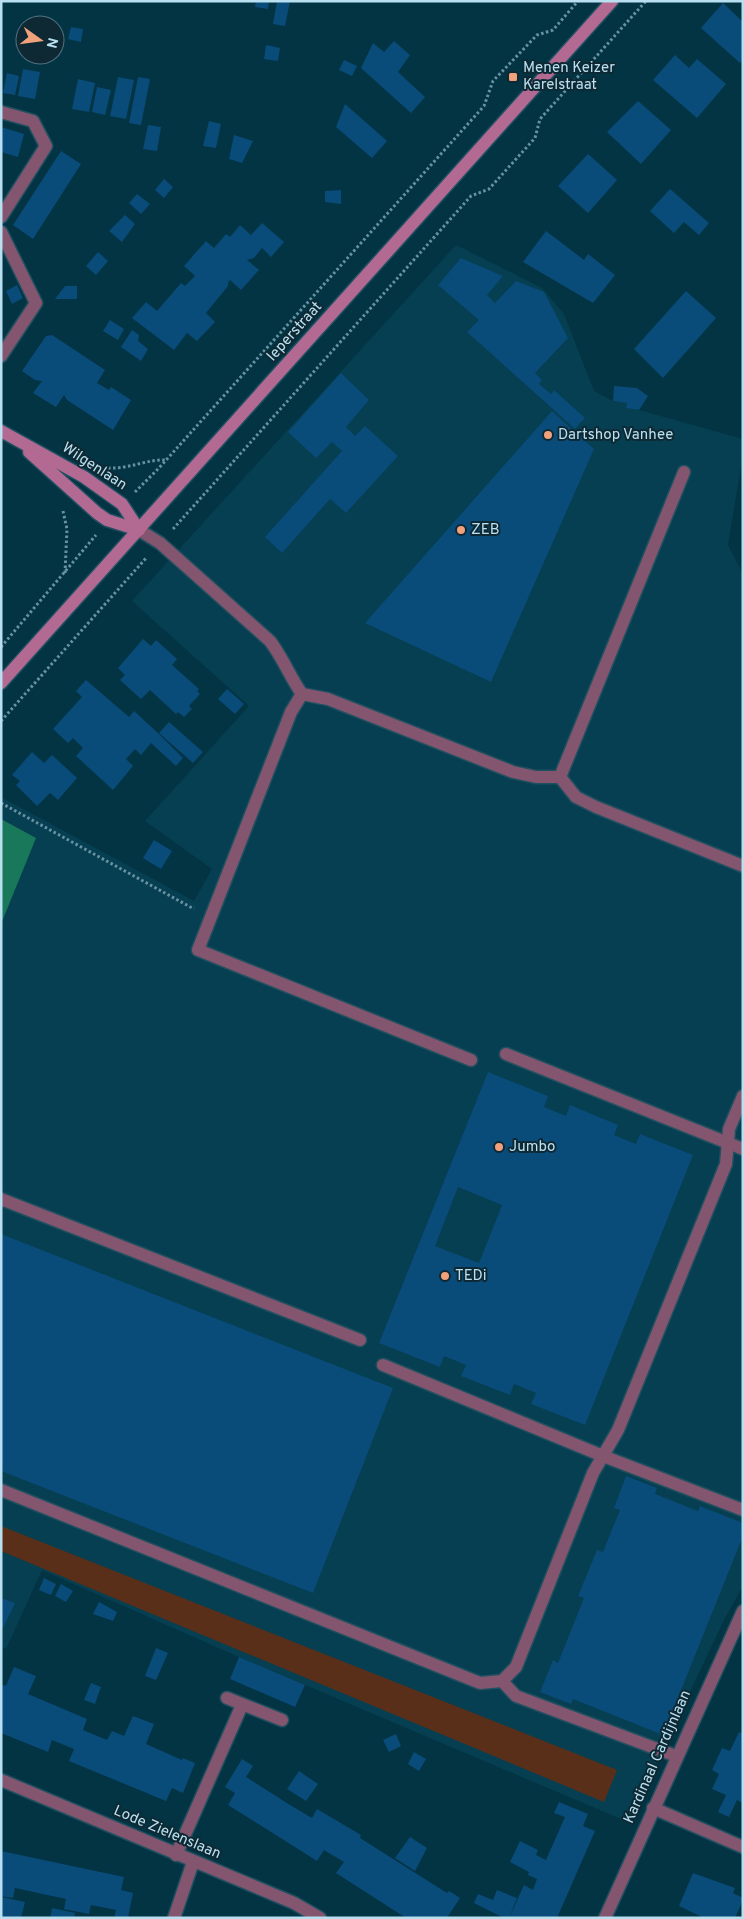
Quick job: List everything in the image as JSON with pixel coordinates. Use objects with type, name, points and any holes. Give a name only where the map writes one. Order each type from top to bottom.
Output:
[{"type":"street","name":"Ieperstraat","points":[[1,683],[612,1]]},
{"type":"street","points":[[1,112],[33,121],[46,146],[1,217]]},
{"type":"street","points":[[1,232],[36,303],[1,356]]},
{"type":"street","name":"Wilgenlaan","points":[[1,431],[84,477],[122,504],[139,530]]},
{"type":"street","name":"Wilgenlaan","points":[[14,439],[108,520],[139,530]]},
{"type":"street","points":[[560,777],[684,472]]},
{"type":"street","points":[[139,530],[160,543],[270,642],[283,658],[291,678],[302,694],[328,699],[513,772],[536,777],[560,777]]},
{"type":"street","points":[[302,694],[291,712],[198,950],[472,1060]]},
{"type":"street","points":[[560,777],[576,797],[596,807],[743,866]]},
{"type":"street","points":[[506,1054],[743,1149]]},
{"type":"street","points":[[1,1490],[480,1683],[502,1681],[516,1667],[593,1473],[618,1430],[722,1174],[729,1129],[743,1096]]},
{"type":"street","points":[[1,1199],[360,1340]]},
{"type":"street","points":[[383,1365],[603,1456],[743,1510]]},
{"type":"street","name":"Kardinaal Cardijnlaan","points":[[605,1918],[676,1756],[743,1611]]},
{"type":"street","points":[[502,1681],[516,1696],[676,1756]]},
{"type":"street","points":[[227,1698],[282,1720]]},
{"type":"street","points":[[176,1855],[242,1705]]},
{"type":"street","name":"Lode Zielenslaan","points":[[1,1780],[294,1903],[320,1918]]},
{"type":"street","points":[[653,1808],[743,1847]]},
{"type":"street","points":[[174,1918],[193,1862]]},
{"type":"path","points":[[122,504],[159,468],[484,106],[493,81],[537,35],[552,30],[578,1]]},
{"type":"path","points":[[1,721],[471,196],[489,189],[535,138],[540,119],[646,1]]},
{"type":"path","points":[[63,508],[67,529],[65,573]]},
{"type":"path","points":[[1,647],[108,520]]},
{"type":"path","points":[[1,803],[210,916]]},
{"type":"shaded area","points":[[456,245],[542,288],[564,314],[594,391],[613,401],[627,403],[626,408],[743,439],[743,455],[728,545],[743,574],[743,1586],[725,1618],[628,1822],[239,1657],[42,1570],[6,1649],[1,1647],[1,797],[194,901],[212,869],[145,821],[249,706],[132,601]]},
{"type":"shaded area","points":[[1,819],[36,838],[1,924]]},
{"type":"shaded area","points":[[1,1526],[617,1770],[604,1802],[1,1551]]},
{"type":"building","points":[[256,1],[269,1],[268,9],[255,7]]},
{"type":"building","points":[[277,1],[290,1],[285,26],[273,24]]},
{"type":"building","points":[[723,3],[743,22],[743,60],[740,63],[701,28]]},
{"type":"building","points":[[71,27],[83,29],[81,42],[68,39]]},
{"type":"building","points":[[394,41],[410,55],[398,72],[425,97],[411,113],[361,68],[373,43],[384,52]]},
{"type":"building","points":[[266,45],[280,48],[278,61],[264,59]]},
{"type":"building","points":[[675,55],[689,68],[697,59],[726,84],[697,118],[653,80]]},
{"type":"building","points":[[344,60],[357,66],[352,76],[339,70]]},
{"type":"building","points":[[23,69],[40,72],[35,99],[18,96]]},
{"type":"building","points":[[7,73],[19,76],[15,95],[3,93]]},
{"type":"building","points":[[118,77],[134,80],[126,119],[110,116]]},
{"type":"building","points":[[138,77],[150,79],[141,125],[129,123]]},
{"type":"building","points":[[78,79],[95,83],[89,112],[72,109]]},
{"type":"building","points":[[97,87],[111,90],[105,115],[92,112]]},
{"type":"building","points":[[638,101],[671,130],[641,164],[607,132]]},
{"type":"building","points":[[345,104],[387,141],[372,158],[336,127]]},
{"type":"building","points":[[209,121],[221,124],[216,148],[203,146]]},
{"type":"building","points":[[148,125],[161,127],[157,151],[143,149]]},
{"type":"building","points":[[1,127],[24,134],[18,157],[1,152]]},
{"type":"building","points":[[234,135],[253,141],[242,163],[229,159]]},
{"type":"building","points":[[61,151],[81,164],[33,239],[13,225]]},
{"type":"building","points":[[588,154],[617,180],[588,213],[558,186]]},
{"type":"building","points":[[164,179],[173,187],[164,198],[155,190]]},
{"type":"building","points":[[670,189],[709,223],[699,235],[684,222],[674,233],[650,211]]},
{"type":"building","points":[[341,190],[341,204],[325,202],[325,191]]},
{"type":"building","points":[[137,194],[150,204],[141,214],[129,203]]},
{"type":"building","points":[[125,215],[135,224],[122,242],[109,231]]},
{"type":"building","points":[[262,223],[284,242],[271,257],[262,248],[254,258],[247,260],[259,270],[241,290],[230,280],[228,286],[206,313],[215,322],[197,341],[187,333],[174,350],[132,318],[146,302],[157,311],[181,283],[185,286],[195,276],[184,266],[206,241],[214,248],[226,234],[230,237],[240,225],[251,235]]},
{"type":"building","points":[[546,231],[584,260],[588,254],[615,275],[593,303],[523,262]]},
{"type":"building","points":[[98,252],[108,261],[96,275],[86,266]]},
{"type":"building","points":[[461,258],[503,276],[487,295],[495,303],[516,281],[544,292],[568,338],[535,373],[542,380],[539,384],[551,394],[554,390],[585,418],[575,429],[467,332],[479,320],[438,285]]},
{"type":"building","points":[[17,285],[23,298],[12,304],[6,291]]},
{"type":"building","points":[[65,286],[77,286],[77,299],[55,299]]},
{"type":"building","points":[[686,291],[716,318],[663,378],[634,349]]},
{"type":"building","points":[[110,320],[124,329],[118,340],[103,331]]},
{"type":"building","points":[[132,330],[139,335],[138,341],[148,349],[141,361],[121,347]]},
{"type":"building","points":[[52,335],[105,370],[97,383],[109,390],[111,387],[131,400],[113,430],[67,400],[64,395],[56,407],[33,393],[42,381],[35,380],[22,371],[46,336]]},
{"type":"building","points":[[341,373],[369,400],[346,427],[355,436],[365,426],[398,456],[346,513],[330,499],[282,553],[265,537],[342,451],[332,442],[316,458],[288,432]]},
{"type":"building","points":[[614,386],[637,388],[648,396],[639,410],[626,408],[627,403],[613,401]]},
{"type":"building","points":[[552,411],[594,449],[491,682],[365,623]]},
{"type":"building","points":[[143,639],[151,646],[156,640],[177,659],[172,665],[199,689],[197,691],[200,694],[189,706],[192,709],[184,717],[178,712],[176,714],[150,690],[141,699],[120,680],[125,675],[118,668]]},
{"type":"building","points":[[86,680],[129,717],[134,711],[159,734],[183,758],[176,766],[151,743],[141,755],[135,749],[126,759],[133,766],[113,790],[76,756],[83,748],[73,738],[68,743],[53,729],[82,697],[76,691]]},
{"type":"building","points":[[227,689],[244,704],[235,714],[218,699]]},
{"type":"building","points":[[169,722],[203,752],[193,763],[159,733]]},
{"type":"building","points":[[32,752],[44,763],[52,755],[77,778],[58,800],[50,793],[37,806],[16,785],[20,781],[12,775]]},
{"type":"building","points":[[154,840],[172,851],[161,869],[143,858]]},
{"type":"building","points":[[488,1072],[548,1096],[544,1107],[566,1116],[570,1105],[618,1125],[614,1135],[636,1144],[640,1134],[693,1155],[585,1425],[531,1404],[536,1393],[514,1384],[510,1395],[461,1376],[466,1365],[444,1356],[440,1367],[379,1343]],"holes":[[[458,1187],[502,1205],[479,1263],[435,1246]]]},
{"type":"building","points":[[1,1234],[393,1388],[313,1593],[1,1471]]},
{"type":"building","points":[[626,1476],[657,1488],[655,1494],[698,1511],[700,1506],[743,1523],[743,1536],[663,1735],[573,1699],[571,1704],[540,1692],[553,1660],[558,1663],[584,1598],[578,1596],[597,1550],[603,1552],[620,1510],[614,1508]]},
{"type":"building","points":[[44,1578],[56,1584],[51,1595],[39,1590]]},
{"type":"building","points":[[61,1584],[73,1591],[66,1602],[55,1596]]},
{"type":"building","points":[[1,1598],[15,1603],[3,1628],[1,1628]]},
{"type":"building","points":[[99,1602],[117,1612],[113,1621],[93,1614]]},
{"type":"building","points":[[156,1648],[168,1653],[156,1680],[145,1676]]},
{"type":"building","points":[[239,1657],[305,1685],[295,1707],[230,1679]]},
{"type":"building","points":[[14,1667],[36,1676],[28,1694],[87,1719],[83,1730],[107,1740],[112,1731],[124,1736],[133,1716],[154,1724],[146,1744],[182,1760],[183,1758],[195,1763],[183,1793],[172,1788],[166,1801],[69,1761],[74,1749],[52,1740],[48,1752],[1,1733],[1,1684],[6,1686]]},
{"type":"building","points":[[91,1683],[101,1687],[95,1704],[84,1700]]},
{"type":"building","points":[[739,1732],[743,1734],[743,1803],[737,1800],[729,1817],[718,1812],[726,1795],[712,1789],[719,1774],[712,1770],[722,1748],[730,1751]]},
{"type":"building","points":[[396,1734],[401,1746],[389,1752],[383,1740]]},
{"type":"building","points":[[414,1752],[426,1759],[419,1771],[408,1764]]},
{"type":"building","points":[[242,1759],[253,1766],[246,1777],[312,1818],[317,1809],[361,1835],[360,1838],[447,1893],[449,1891],[460,1898],[447,1918],[406,1918],[336,1873],[344,1862],[324,1850],[317,1861],[228,1805],[235,1793],[225,1787]]},
{"type":"building","points":[[299,1771],[318,1784],[306,1801],[287,1789]]},
{"type":"building","points":[[559,1802],[588,1814],[583,1826],[595,1831],[557,1918],[509,1918],[524,1885],[533,1890],[537,1879],[528,1875],[529,1872],[510,1862],[520,1841],[538,1850],[536,1855],[546,1860],[565,1817],[554,1813]]},
{"type":"building","points":[[410,1837],[427,1848],[415,1871],[395,1858]]},
{"type":"building","points":[[1,1851],[124,1877],[121,1890],[133,1893],[128,1918],[114,1918],[116,1910],[91,1905],[89,1914],[64,1909],[66,1899],[15,1888],[13,1898],[1,1896]]},
{"type":"building","points":[[693,1873],[735,1888],[733,1893],[743,1898],[743,1900],[735,1918],[704,1918],[679,1906]]},
{"type":"building","points":[[497,1890],[517,1898],[509,1918],[504,1918],[474,1903],[478,1894],[493,1900]]},
{"type":"building","points":[[2,1897],[25,1902],[21,1918],[1,1918]]},
{"type":"building","points":[[52,1908],[75,1913],[74,1918],[50,1918]]},
{"type":"place","name":"Menen Keizer Karelstraat","points":[[513,77]]},
{"type":"place","name":"Dartshop Vanhee","points":[[548,435]]},
{"type":"place","name":"ZEB","points":[[461,530]]},
{"type":"place","name":"Jumbo","points":[[499,1147]]},
{"type":"place","name":"TEDi","points":[[445,1276]]}]
